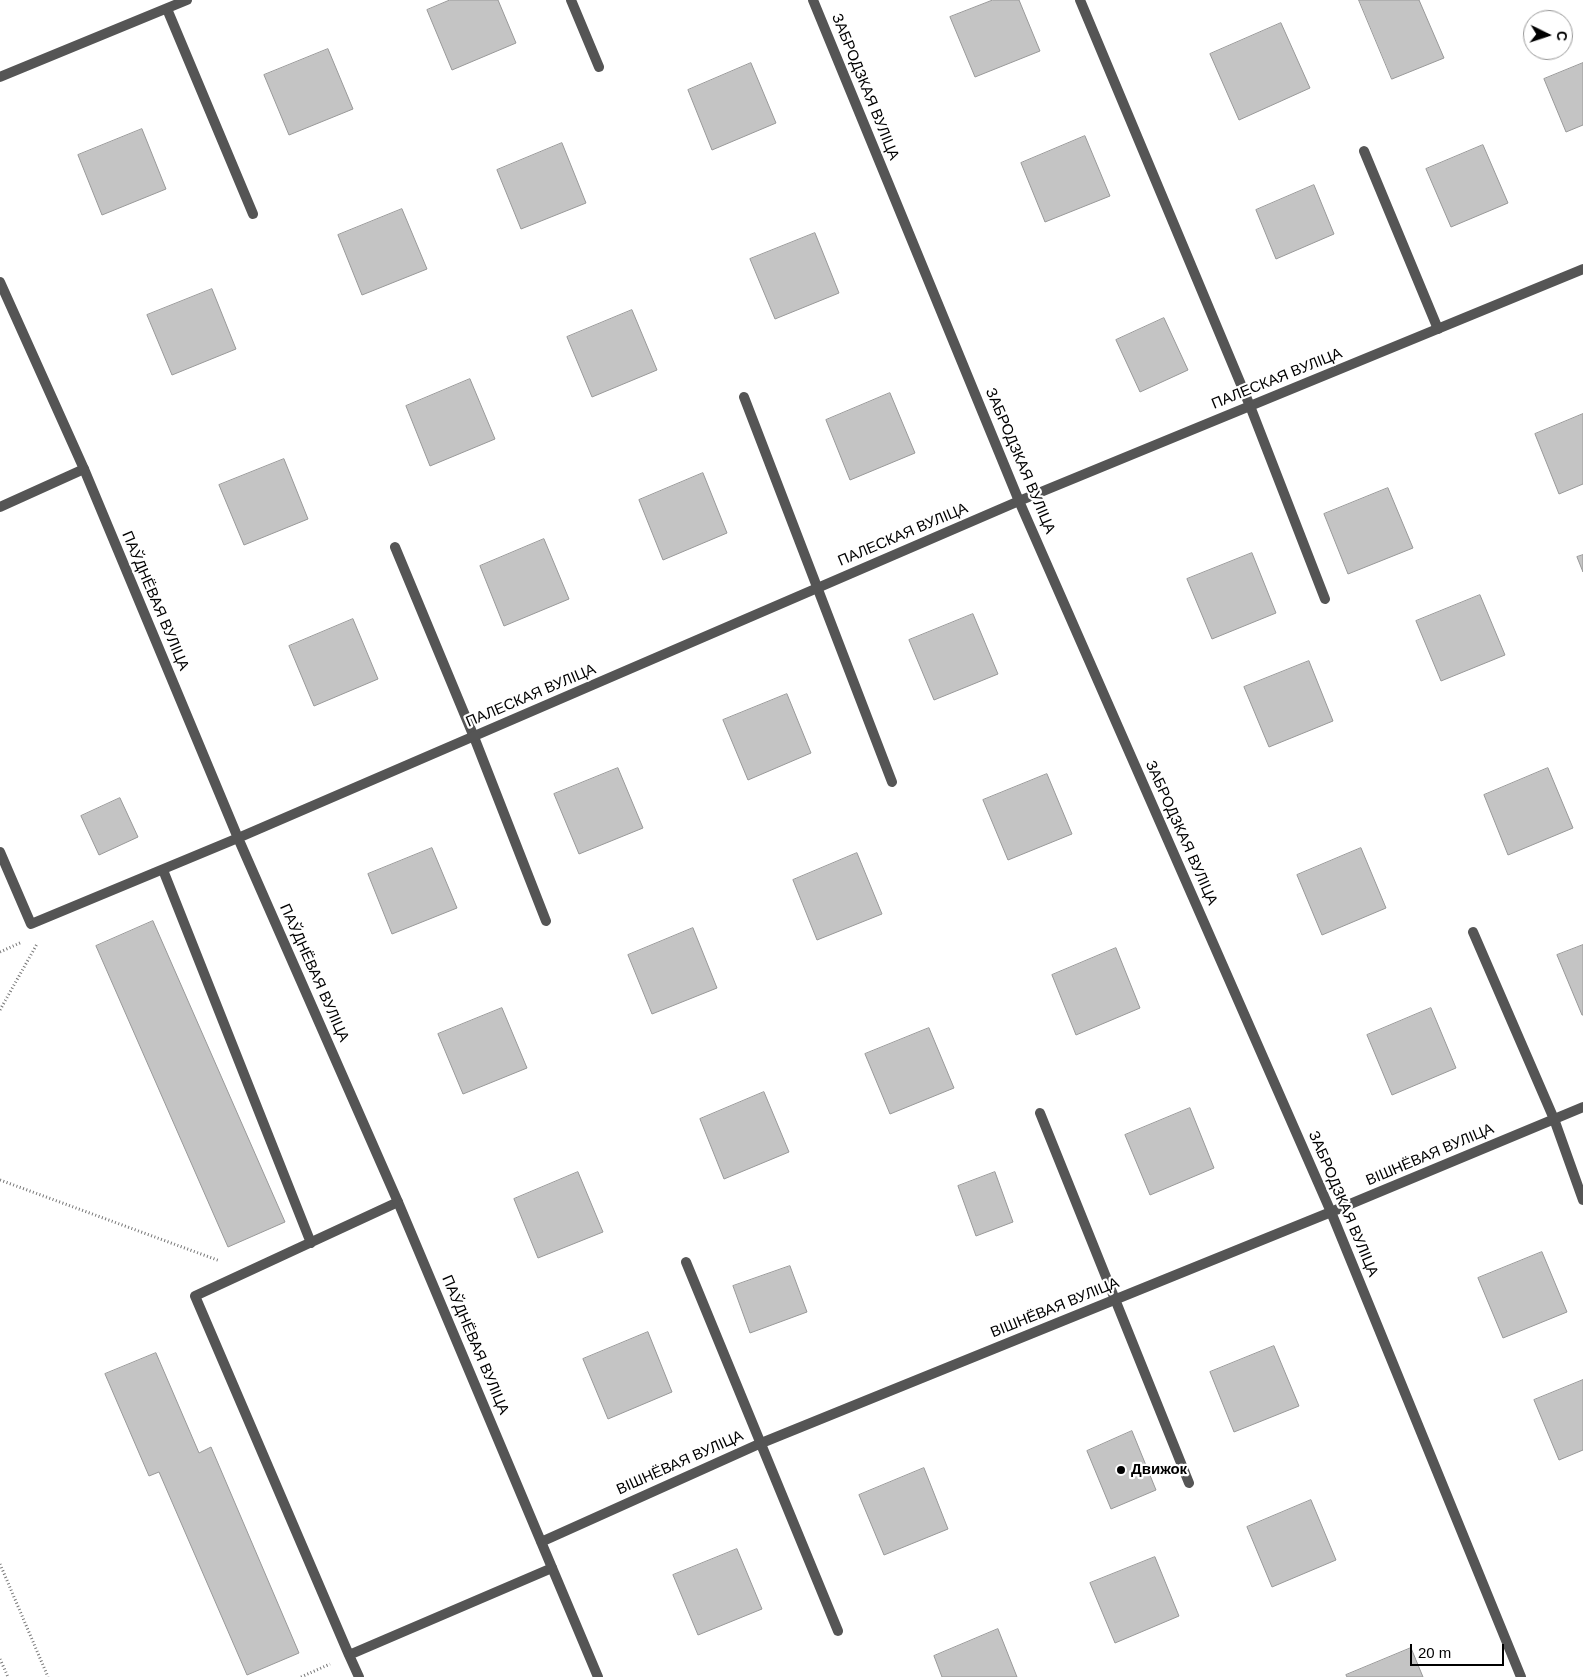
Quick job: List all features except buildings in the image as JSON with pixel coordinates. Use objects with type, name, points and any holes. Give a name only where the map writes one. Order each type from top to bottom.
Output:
[{"type":"street","points":[[0,77],[187,0]]},
{"type":"street","points":[[572,0],[599,67]]},
{"type":"street","name":"ЗАБРОДЗКАЯ ВУЛІЦА","points":[[813,0],[1019,501],[1331,1212],[1521,1677]]},
{"type":"street","points":[[1080,0],[1250,406],[1324,599]]},
{"type":"street","points":[[167,9],[253,214]]},
{"type":"street","points":[[1364,151],[1438,329]]},
{"type":"street","name":"ПАЛЕСКАЯ ВУЛІЦА","points":[[0,852],[31,924],[163,870],[474,737],[1019,501],[1583,269]]},
{"type":"street","name":"ПАЎДНЁВАЯ ВУЛІЦА","points":[[0,282],[84,469],[238,838],[398,1202],[598,1677]]},
{"type":"street","points":[[744,397],[892,782]]},
{"type":"street","points":[[0,507],[84,469]]},
{"type":"street","points":[[395,547],[474,737],[546,921]]},
{"type":"street","points":[[163,870],[311,1243]]},
{"type":"street","points":[[1473,932],[1554,1119],[1583,1200]]},
{"type":"street","name":"ВІШНЁВАЯ ВУЛІЦА","points":[[541,1542],[759,1444],[1116,1300],[1583,1107]]},
{"type":"street","points":[[1040,1113],[1189,1483]]},
{"type":"street","points":[[359,1677],[195,1296],[398,1202]]},
{"type":"street","points":[[686,1262],[759,1444],[838,1631]]},
{"type":"street","points":[[349,1655],[552,1568]]},
{"type":"path","points":[[0,952],[26,941]]},
{"type":"path","points":[[0,1010],[38,942]]},
{"type":"path","points":[[0,1180],[218,1260],[242,1274]]},
{"type":"path","points":[[0,1564],[48,1677]]},
{"type":"path","points":[[301,1677],[349,1655]]},
{"type":"path","points":[[0,1659],[8,1677]]},
{"type":"place","name":"Движок","points":[[1121,1470]]}]
